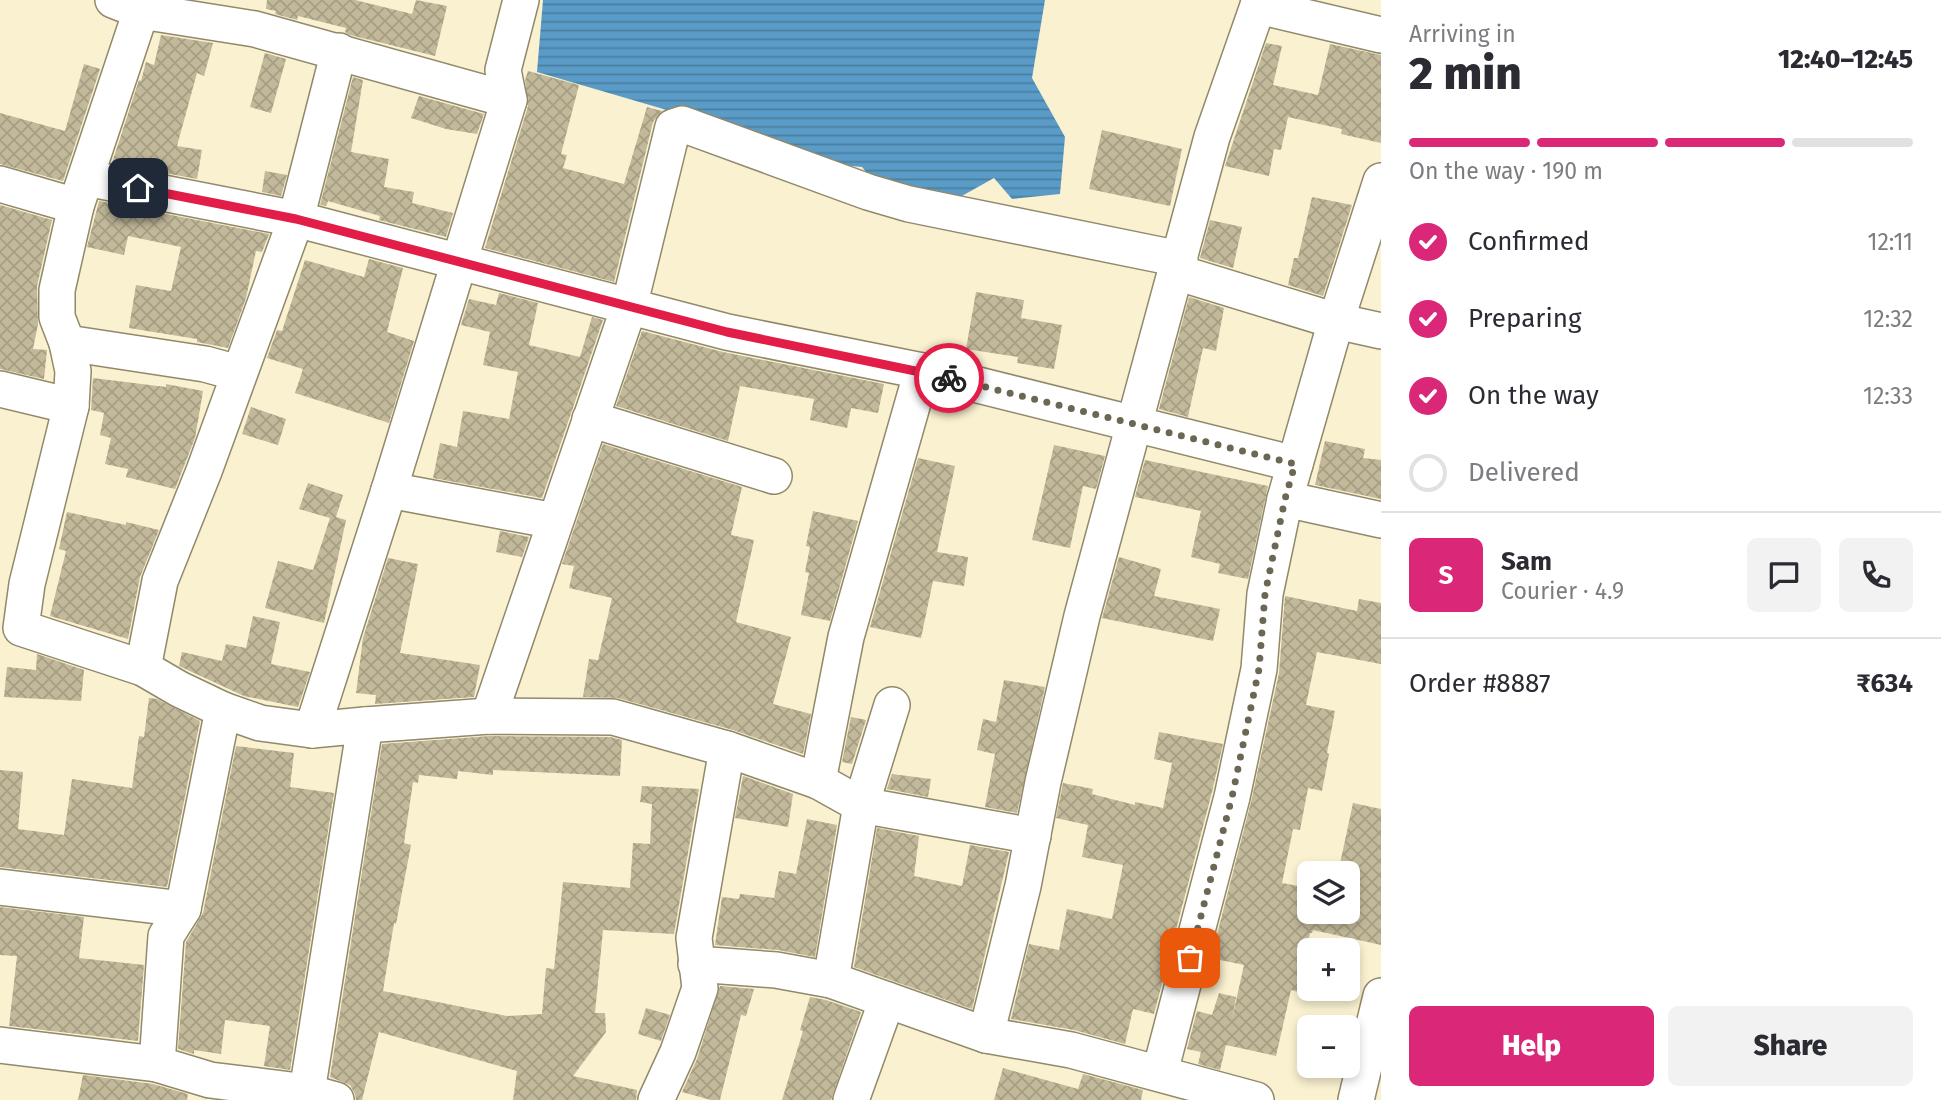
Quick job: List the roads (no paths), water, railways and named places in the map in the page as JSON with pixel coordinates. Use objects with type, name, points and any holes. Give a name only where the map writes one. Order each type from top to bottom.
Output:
[{"type":"street","points":[[312,730],[509,100],[503,70],[521,0]]},
{"type":"street","points":[[986,1035],[1023,886],[1043,782],[1082,616],[1212,137],[1259,3],[1381,35]]},
{"type":"street","points":[[509,100],[255,29],[150,6],[81,192],[55,304],[73,371],[71,406],[27,584],[10,625],[143,668],[223,710],[260,723],[312,730],[489,716],[613,717],[727,749],[818,781],[861,805],[1033,836]]},
{"type":"street","points":[[143,668],[160,581],[204,471],[296,219],[339,51]]},
{"type":"street","points":[[489,716],[629,307],[673,127],[678,124],[909,204],[1178,265],[1336,321],[1381,331]]},
{"type":"street","points":[[1160,1072],[1232,797],[1259,669],[1265,594],[1285,499],[1336,321],[1381,181]]},
{"type":"street","points":[[0,184],[296,219],[727,332],[922,372],[1295,464]]},
{"type":"street","points":[[67,343],[205,364],[238,373]]},
{"type":"street","points":[[818,781],[846,637],[922,372]]},
{"type":"street","points":[[0,389],[71,406]]},
{"type":"street","points":[[590,419],[774,476]]},
{"type":"street","points":[[389,490],[555,521]]},
{"type":"street","points":[[1285,499],[1381,520]]},
{"type":"street","points":[[831,980],[861,805],[892,705]]},
{"type":"street","points":[[157,1065],[166,936],[183,909],[223,710]]},
{"type":"street","points":[[0,1045],[157,1065],[206,1090],[322,1096],[365,725]]},
{"type":"street","points":[[656,1100],[678,1052],[696,1002],[700,976],[696,964],[696,926],[727,749]]},
{"type":"street","points":[[0,887],[183,909]]},
{"type":"street","points":[[696,964],[775,970],[831,980],[986,1035],[1070,1050],[1160,1072],[1256,1100]]},
{"type":"street","points":[[1356,1100],[1381,996]]},
{"type":"street","points":[[851,1100],[887,1000]]},
{"type":"water","points":[[543,0],[1045,0],[1032,78],[1065,137],[1060,194],[1012,199],[994,178],[935,211],[888,198],[862,167],[786,160],[769,140],[537,72]]}]
